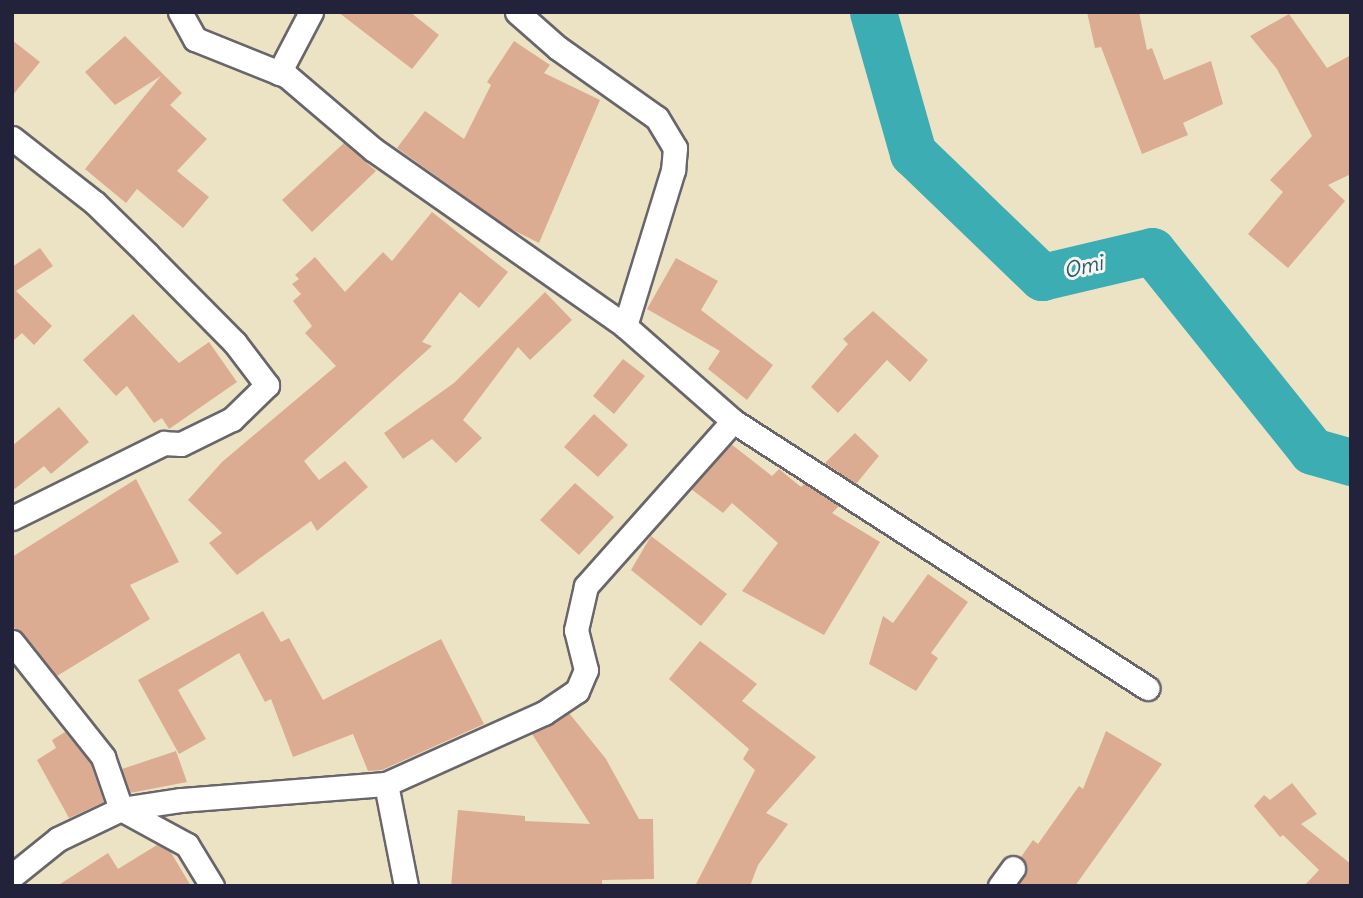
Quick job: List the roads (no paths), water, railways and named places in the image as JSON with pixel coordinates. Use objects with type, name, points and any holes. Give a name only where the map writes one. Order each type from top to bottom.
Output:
[{"type":"street","points":[[180,12],[195,39],[279,73],[374,150],[625,326],[733,421],[1147,688]]},
{"type":"street","points":[[279,73],[311,12]]},
{"type":"street","points":[[517,12],[558,48],[657,118],[675,148],[673,170],[625,326]]},
{"type":"street","points":[[12,138],[95,203],[235,343],[267,385],[232,419],[181,444],[164,443],[12,518]]},
{"type":"street","points":[[12,876],[58,839],[121,809],[181,800],[386,784],[544,713],[577,691],[586,670],[576,630],[586,586],[733,421]]},
{"type":"street","points":[[12,642],[103,757],[121,809],[187,845],[212,886]]},
{"type":"street","points":[[386,784],[405,886]]},
{"type":"waterway","name":"Omi","points":[[873,12],[913,153],[1042,277],[1152,251],[1312,451],[1351,462]]}]
